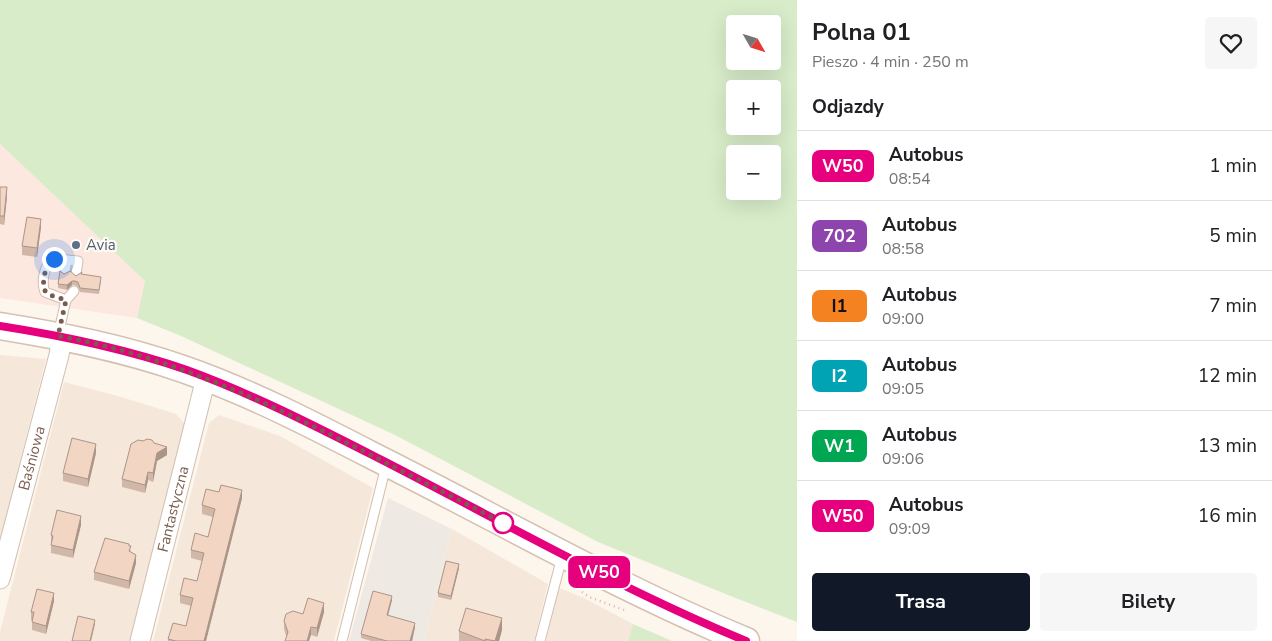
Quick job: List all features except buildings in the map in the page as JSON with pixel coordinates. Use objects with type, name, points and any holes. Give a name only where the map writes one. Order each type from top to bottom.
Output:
[{"type":"main road","points":[[0,326],[60,336],[134,354],[206,378],[276,408],[387,463],[560,564],[746,641]]},
{"type":"street","name":"Baśniowa","points":[[0,579],[59,355],[60,336]]},
{"type":"street","name":"Fantastyczna","points":[[140,641],[206,378]]},
{"type":"lane","points":[[66,300],[47,294],[43,289],[46,266],[54,259],[78,261],[76,274]]},
{"type":"lane","points":[[65,272],[67,260]]},
{"type":"lane","points":[[60,336],[66,300],[63,289]]},
{"type":"lane","points":[[66,300],[74,291]]},
{"type":"lane","points":[[342,641],[387,463]]},
{"type":"lane","points":[[540,641],[560,564]]},
{"type":"path","points":[[560,564],[589,597],[630,612]]},
{"type":"shaded area","points":[[0,144],[145,281],[137,318],[0,298]]},
{"type":"shaded area","points":[[0,355],[46,359],[0,540]]},
{"type":"shaded area","points":[[64,382],[176,414],[185,424],[130,641],[0,641],[0,632]]},
{"type":"shaded area","points":[[219,415],[280,436],[373,488],[334,641],[153,641],[209,423]]},
{"type":"shaded area","points":[[388,498],[452,529],[424,641],[349,641]]},
{"type":"shaded area","points":[[452,529],[548,584],[534,641],[424,641]]},
{"type":"shaded area","points":[[559,588],[582,597],[633,624],[628,641],[546,641]]},
{"type":"green space","points":[[0,0],[797,0],[797,622],[598,542],[395,435],[181,336],[137,318],[145,281],[0,144]]},
{"type":"green space","points":[[633,624],[672,641],[628,641]]},
{"type":"bus line","name":"W50","points":[[0,326],[62,336],[106,346],[184,370],[241,392],[343,441],[634,590],[746,641]]},
{"type":"place","name":"Avia","points":[[76,245]]},
{"type":"route","points":[[54,259],[46,266],[43,289],[47,294],[66,300],[58,336],[106,346],[148,358],[241,392],[343,441],[508,526],[503,523]]}]
